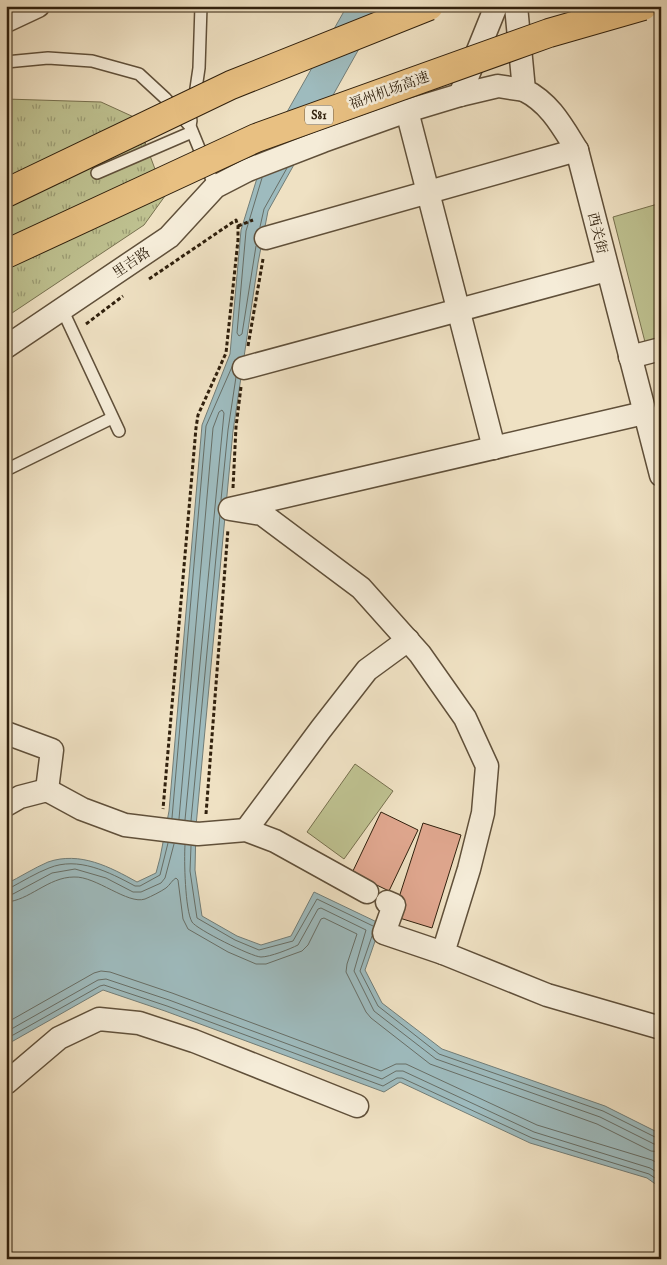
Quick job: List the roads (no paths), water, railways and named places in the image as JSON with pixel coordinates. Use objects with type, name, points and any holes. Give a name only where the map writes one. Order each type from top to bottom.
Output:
[{"type":"highway","points":[[6,193],[232,85],[430,6]]},
{"type":"highway","name":"福州机场高速","points":[[6,254],[256,138],[549,32],[643,6]]},
{"type":"street","points":[[6,21],[38,6]]},
{"type":"street","points":[[460,95],[496,6]]},
{"type":"street","points":[[516,6],[524,90]]},
{"type":"street","name":"里吉路","points":[[6,347],[169,237],[215,187],[248,170],[322,141],[407,111],[460,95],[498,86],[524,90]]},
{"type":"street","name":"西关街","points":[[524,90],[538,97],[557,119],[577,150],[661,475]]},
{"type":"street","points":[[407,111],[494,448]]},
{"type":"street","points":[[266,238],[577,150]]},
{"type":"street","points":[[244,368],[607,270]]},
{"type":"street","points":[[630,357],[661,349]]},
{"type":"street","points":[[443,953],[469,869],[483,813],[487,766],[465,718],[420,654],[361,588],[262,514],[230,509],[644,413]]},
{"type":"street","points":[[246,830],[367,670],[408,640]]},
{"type":"street","points":[[6,733],[52,750],[47,790]]},
{"type":"street","points":[[6,806],[20,797],[47,790],[82,809],[126,825],[157,820],[198,834],[246,830],[276,841],[394,905],[384,933],[443,953],[547,995],[661,1028]]},
{"type":"street","points":[[6,1083],[59,1038],[99,1018],[139,1023],[194,1041],[357,1106]]},
{"type":"lane","points":[[191,129],[199,68],[201,6]]},
{"type":"lane","points":[[6,62],[48,58],[92,61],[139,74],[165,98],[191,129],[215,187]]},
{"type":"lane","points":[[97,173],[191,129]]},
{"type":"lane","points":[[62,309],[119,431]]},
{"type":"lane","points":[[6,470],[112,418]]},
{"type":"water","points":[[347,6],[383,6],[268,211],[258,263],[233,431],[196,826],[195,870],[202,916],[237,936],[261,945],[291,936],[314,892],[381,924],[365,970],[382,1003],[442,1049],[605,1106],[661,1134],[661,1188],[647,1178],[530,1143],[400,1082],[384,1092],[103,990],[6,1045],[6,884],[48,862],[72,858],[105,866],[137,882],[156,873],[169,811],[202,425],[230,354],[241,230],[266,149]]}]
